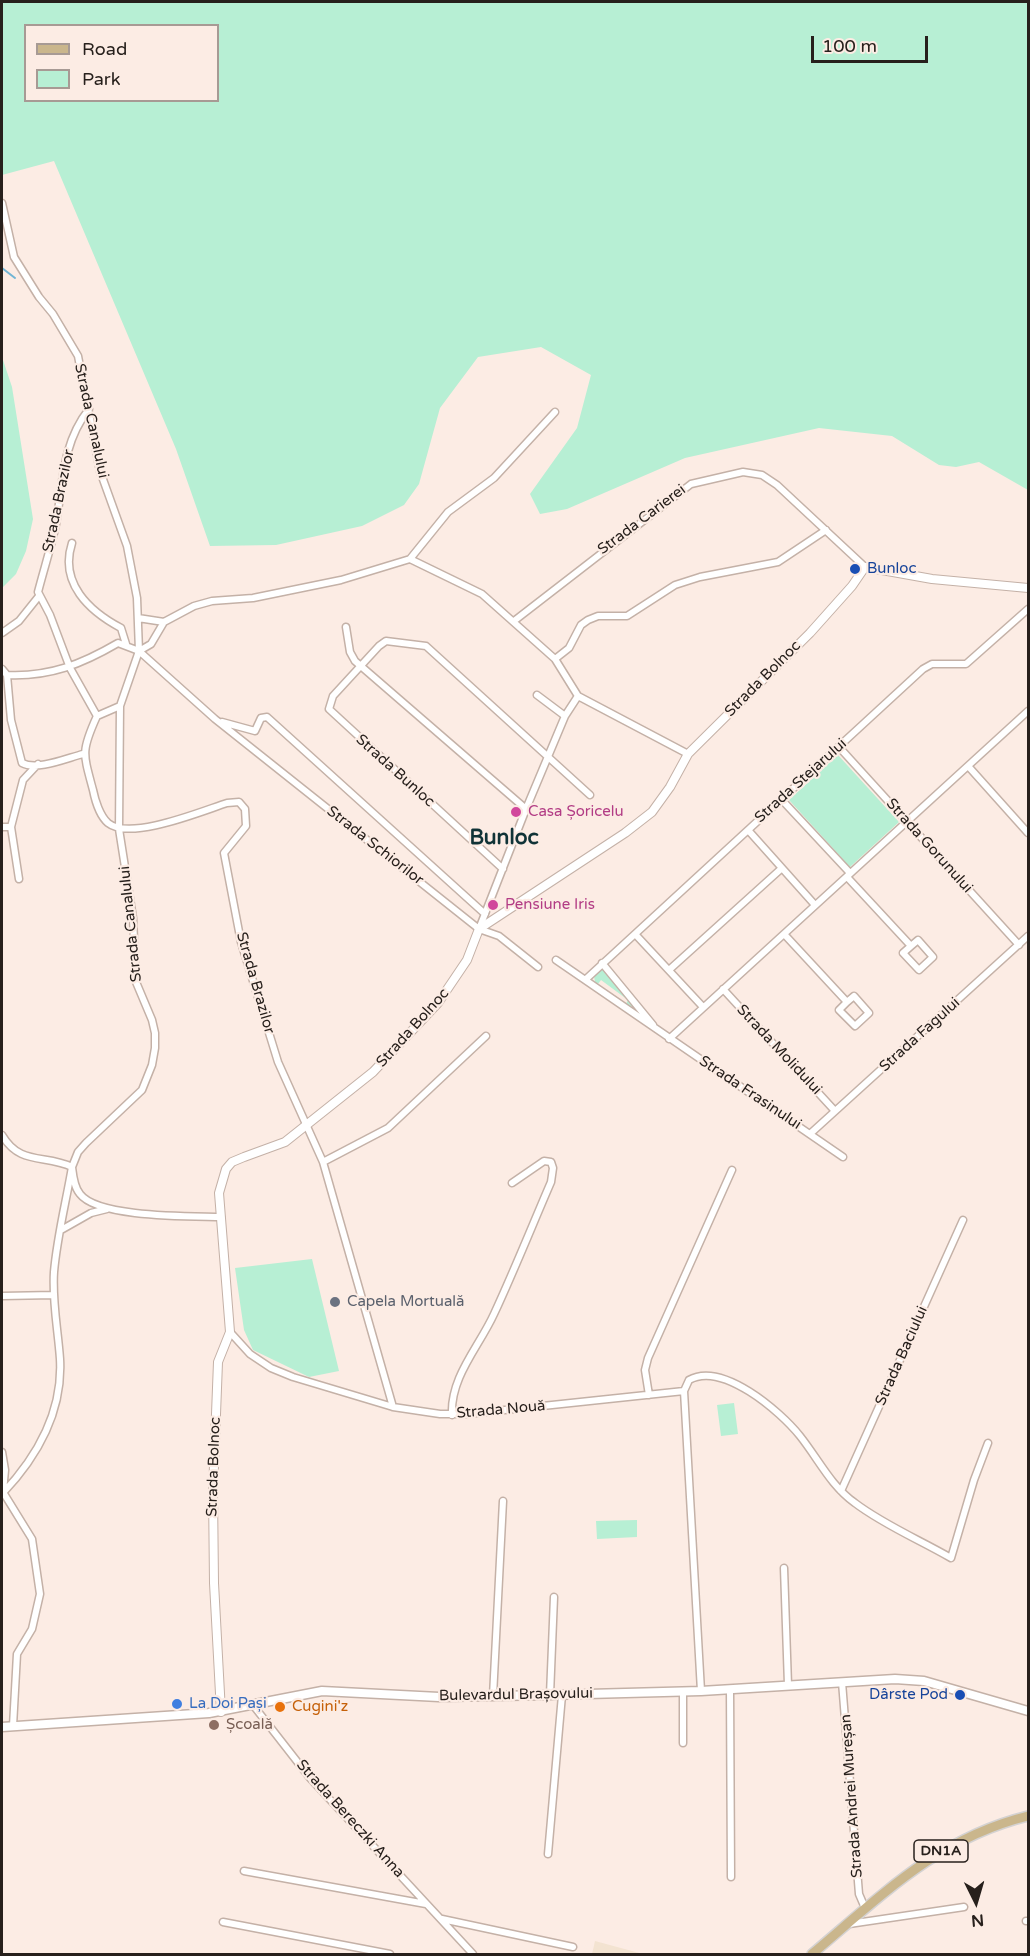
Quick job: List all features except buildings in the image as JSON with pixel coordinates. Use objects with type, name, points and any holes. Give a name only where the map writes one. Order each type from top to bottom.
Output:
[{"type":"main road","name":"Bulevardul Brașovului","points":[[2,1727],[221,1712],[304,1693],[339,1690],[438,1696],[562,1695],[701,1691],[895,1679],[924,1681],[1029,1711]]},
{"type":"main road","name":"DN1A","points":[[812,1954],[912,1870],[955,1842],[992,1826],[1029,1816]]},
{"type":"street","name":"Strada Canalului","points":[[2,203],[14,257],[39,297],[53,314],[78,356],[100,471],[132,561],[139,651],[120,706],[119,829],[133,918],[136,982],[155,1033],[153,1056],[142,1090],[86,1143],[78,1152],[72,1167],[61,1230],[54,1295],[60,1360],[55,1409],[46,1433],[35,1451],[2,1493]]},
{"type":"street","name":"Strada Brazilor","points":[[2,633],[19,621],[39,596],[55,525],[65,454],[81,418],[89,409]]},
{"type":"street","points":[[139,651],[151,644],[164,622],[194,606],[212,601],[254,598],[341,580],[411,559],[448,512],[495,478],[555,412]]},
{"type":"street","name":"Strada Carierei","points":[[514,621],[607,546],[691,484],[736,472],[762,475],[777,485],[865,567]]},
{"type":"street","points":[[555,659],[569,648],[581,625],[588,620],[598,616],[627,616],[675,585],[778,562],[825,530]]},
{"type":"street","points":[[8,675],[35,675],[70,668],[118,643],[126,644],[121,628],[90,609],[78,594],[69,564],[72,543]]},
{"type":"street","points":[[411,559],[482,594],[555,659],[578,696],[688,754]]},
{"type":"street","points":[[865,567],[932,579],[1028,587]]},
{"type":"street","name":"Strada Bolnoc","points":[[221,1712],[214,1583],[213,1492],[218,1362],[230,1332],[219,1193],[222,1177],[232,1162],[274,1148],[307,1126],[373,1072],[438,1003],[467,960],[479,929],[625,834],[652,812],[670,787],[688,754],[810,633],[852,586],[865,567]]},
{"type":"street","points":[[39,596],[50,615],[70,668],[97,716]]},
{"type":"street","name":"Strada Stejarului","points":[[585,980],[928,665],[966,664],[1029,609]]},
{"type":"street","points":[[138,618],[164,622]]},
{"type":"street","points":[[346,627],[350,652],[360,665],[526,809]]},
{"type":"street","name":"Strada Bunloc","points":[[503,869],[329,709],[333,696],[360,665],[386,641],[426,646],[590,795]]},
{"type":"street","name":"Strada Schiorilor","points":[[126,644],[139,651],[215,719],[479,929],[499,936],[538,967]]},
{"type":"street","points":[[2,669],[8,675],[11,720],[20,759],[26,765],[83,754]]},
{"type":"street","points":[[537,694],[565,716]]},
{"type":"street","points":[[479,929],[547,758],[565,716],[578,696]]},
{"type":"street","points":[[119,829],[107,822],[96,801],[83,754],[97,716],[120,706]]},
{"type":"street","points":[[669,1039],[1029,711]]},
{"type":"street","name":"Strada Schiorilor","points":[[215,719],[255,731],[261,718],[267,717],[485,914]]},
{"type":"street","name":"Strada Gorunului","points":[[839,747],[1019,945]]},
{"type":"street","points":[[19,879],[11,827],[23,780],[38,764]]},
{"type":"street","points":[[968,766],[1029,832]]},
{"type":"street","points":[[781,800],[911,946]]},
{"type":"street","name":"Strada Brazilor","points":[[119,829],[152,826],[227,803],[239,802],[245,809],[246,826],[224,853],[241,942],[278,1062],[323,1162],[393,1407]]},
{"type":"street","points":[[2,827],[11,827]]},
{"type":"street","points":[[748,830],[815,905]]},
{"type":"street","points":[[669,970],[782,868]]},
{"type":"street","points":[[635,934],[704,1007]]},
{"type":"street","points":[[784,934],[847,1002]]},
{"type":"street","name":"Strada Fagului","points":[[811,1133],[1029,936]]},
{"type":"street","points":[[918,940],[933,957],[919,970],[903,953],[911,946],[918,940]]},
{"type":"street","name":"Strada Frasinului","points":[[556,960],[843,1157]]},
{"type":"street","name":"Strada Frasinului","points":[[602,963],[656,1030]]},
{"type":"street","name":"Strada Molidului","points":[[723,989],[835,1111]]},
{"type":"street","points":[[854,996],[870,1013],[855,1026],[839,1010],[847,1002],[854,996]]},
{"type":"street","points":[[323,1162],[388,1128],[486,1036]]},
{"type":"street","points":[[2,1135],[9,1148],[34,1160],[61,1162],[72,1167],[80,1195],[108,1209],[221,1217]]},
{"type":"street","points":[[452,1415],[452,1403],[463,1368],[487,1331],[551,1182],[554,1168],[551,1162],[544,1161],[512,1183]]},
{"type":"street","points":[[649,1395],[645,1370],[648,1358],[732,1170]]},
{"type":"street","points":[[61,1230],[91,1213],[108,1209]]},
{"type":"street","name":"Strada Baciului","points":[[841,1491],[963,1220]]},
{"type":"street","points":[[2,1296],[54,1295]]},
{"type":"street","name":"Strada Nouă","points":[[230,1332],[250,1354],[271,1368],[393,1407],[452,1415],[684,1391]]},
{"type":"street","points":[[701,1691],[684,1391],[689,1380],[706,1374],[737,1384],[784,1419],[841,1491],[856,1504],[951,1558],[974,1480],[988,1443]]},
{"type":"street","points":[[2,1452],[5,1470],[2,1493],[32,1539],[40,1594],[32,1629],[16,1659],[13,1726]]},
{"type":"street","points":[[493,1696],[503,1500]]},
{"type":"street","points":[[784,1568],[788,1685]]},
{"type":"street","points":[[550,1695],[554,1597]]},
{"type":"street","name":"Strada Andrei Mureșan","points":[[842,1682],[859,1894],[865,1908]]},
{"type":"street","points":[[730,1689],[730,1877]]},
{"type":"street","points":[[683,1691],[683,1743]]},
{"type":"street","points":[[548,1854],[562,1695]]},
{"type":"street","name":"Strada Bereczki Anna","points":[[253,1705],[310,1778],[473,1954]]},
{"type":"street","name":"Strada Bereczki Anna","points":[[244,1871],[426,1904]]},
{"type":"street","points":[[848,1924],[964,1907]]},
{"type":"street","points":[[441,1919],[573,1947]]},
{"type":"street","points":[[223,1922],[390,1954]]},
{"type":"shaded area","points":[[595,1941],[643,1954],[592,1954]]},
{"type":"green space","points":[[2,2],[1028,2],[1028,490],[979,462],[956,467],[939,465],[892,436],[819,428],[685,458],[567,509],[540,514],[530,494],[577,428],[591,375],[541,347],[478,357],[440,408],[419,484],[404,505],[362,526],[276,545],[210,546],[176,449],[54,161],[2,175]]},
{"type":"green space","points":[[2,357],[12,387],[33,519],[26,551],[16,574],[2,588]]},
{"type":"green space","points":[[838,755],[899,822],[850,867],[789,800]]},
{"type":"green space","points":[[603,969],[637,1009],[626,1004],[628,1000],[601,980],[598,984],[595,982],[594,976]]},
{"type":"green space","points":[[312,1259],[339,1371],[309,1377],[253,1350],[244,1330],[235,1268]]},
{"type":"green space","points":[[734,1403],[738,1434],[721,1436],[717,1405]]},
{"type":"green space","points":[[637,1520],[637,1537],[597,1539],[596,1521]]},
{"type":"waterway","points":[[2,268],[15,278]]},
{"type":"place","name":"Bunloc","points":[[855,569]]},
{"type":"place","name":"Casa Șoricelu","points":[[516,812]]},
{"type":"place","name":"Pensiune Iris","points":[[493,905]]},
{"type":"place","name":"Capela Mortuală","points":[[335,1302]]},
{"type":"place","name":"Dârste Pod","points":[[960,1695]]},
{"type":"place","name":"La Doi Pași","points":[[177,1704]]},
{"type":"place","name":"Cugini'z","points":[[280,1707]]},
{"type":"place","name":"Școală","points":[[214,1725]]},
{"type":"district","name":"Bunloc","points":[[504,838]]}]
